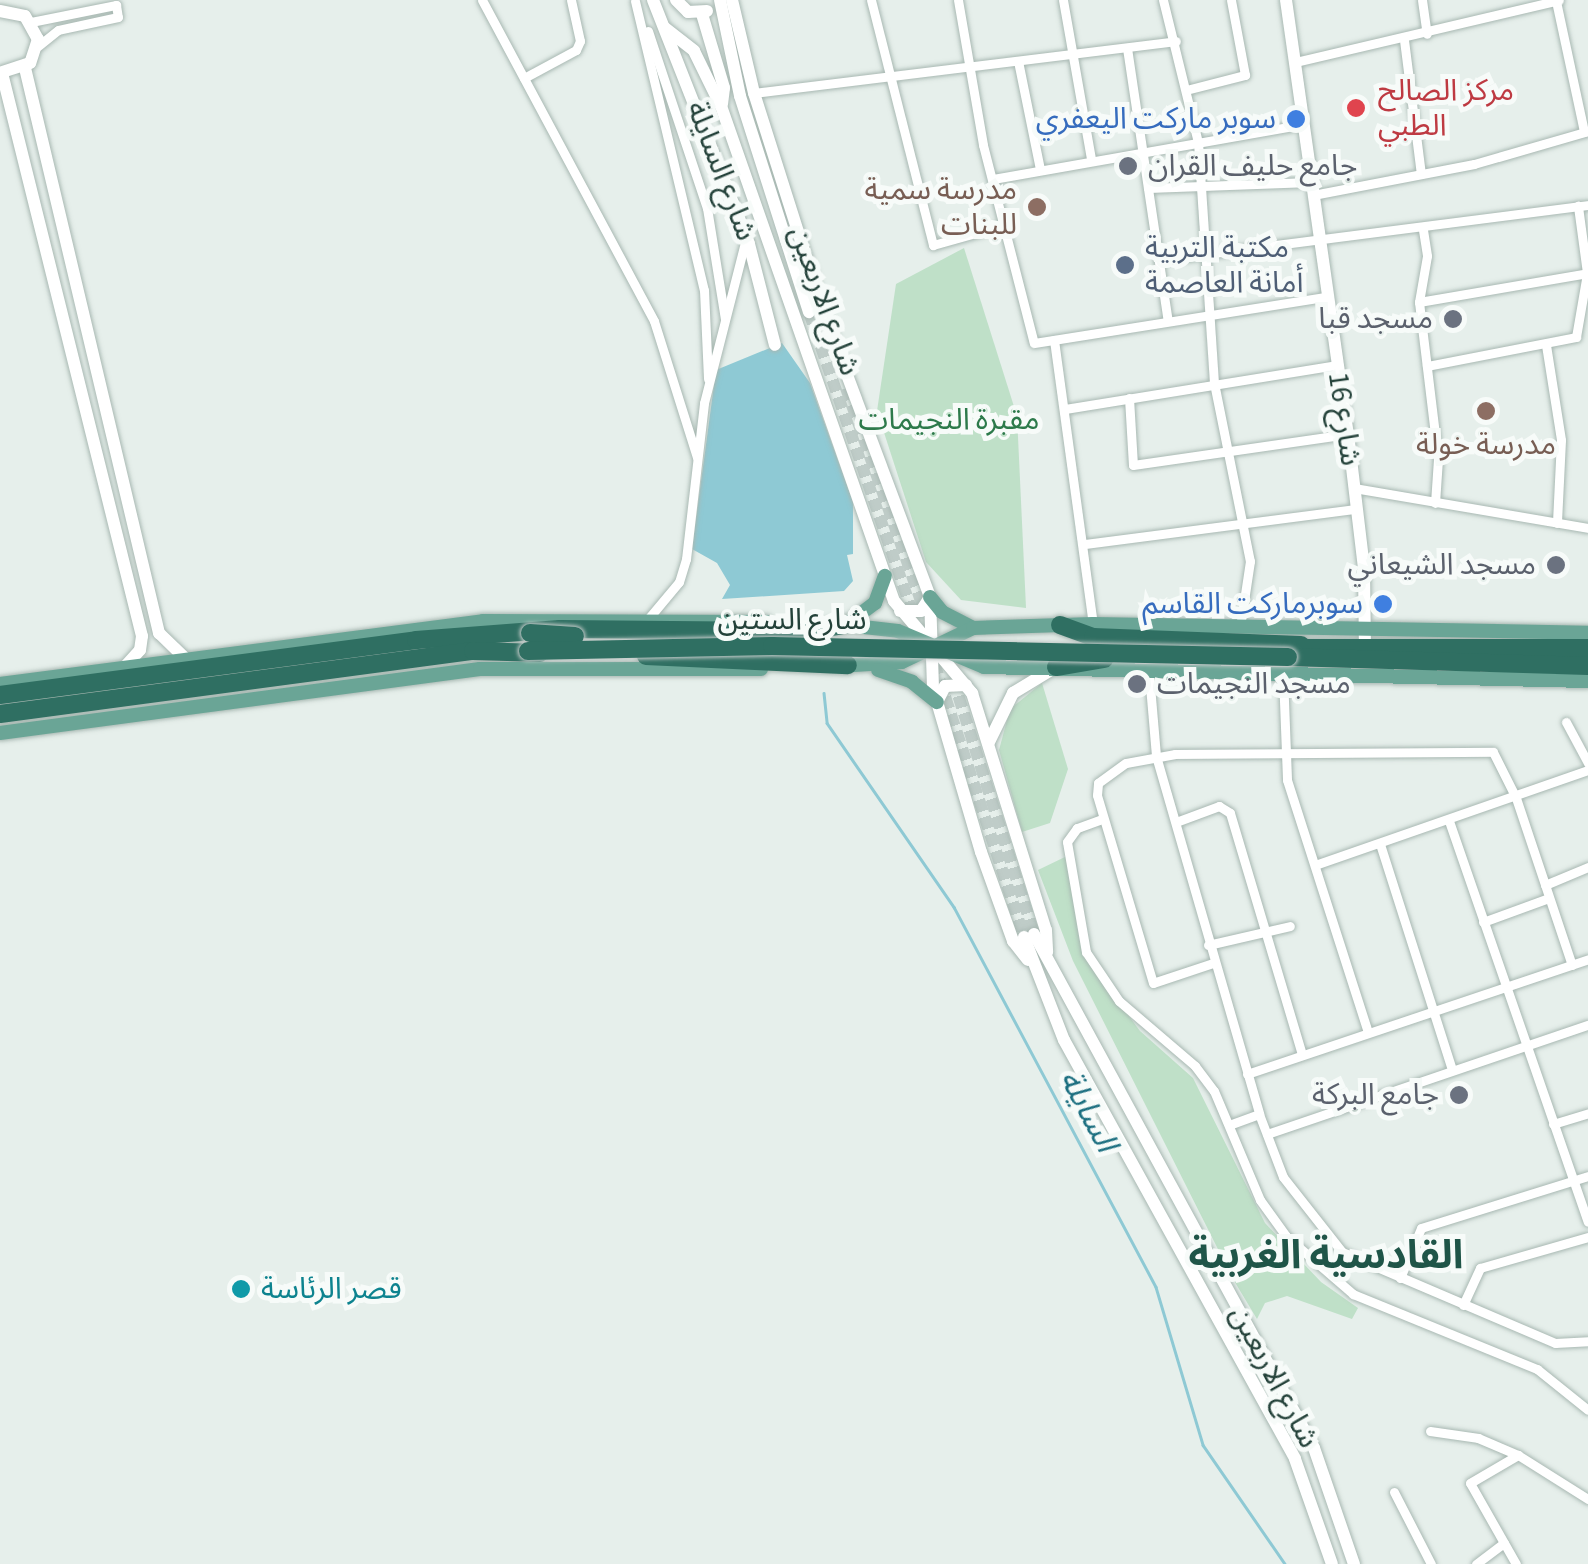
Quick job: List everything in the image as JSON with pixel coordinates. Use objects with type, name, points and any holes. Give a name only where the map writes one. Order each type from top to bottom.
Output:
[{"type":"highway","points":[[529,642],[812,630],[847,624]]},
{"type":"highway","points":[[1060,625],[1093,636],[1292,657]]},
{"type":"highway","name":"شارع الستين","points":[[0,695],[416,640],[1292,657],[1365,645],[1588,648]]},
{"type":"highway","name":"شارع الستين","points":[[0,714],[529,642]]},
{"type":"highway","points":[[529,642],[848,665]]},
{"type":"highway","name":"شارع الستين","points":[[1365,645],[1588,666]]},
{"type":"highway","points":[[1056,667],[1092,659],[1292,657]]},
{"type":"main road","name":"شارع السايلة","points":[[653,0],[746,235],[775,346]]},
{"type":"main road","points":[[676,0],[688,12],[702,14],[724,1]]},
{"type":"main road","name":"شارع 16","points":[[1286,0],[1325,297],[1348,434],[1365,645]]},
{"type":"main road","name":"شارع الاربعين","points":[[724,1],[809,312],[773,242]]},
{"type":"main road","points":[[5,7],[31,22],[38,46],[25,68],[159,633],[187,660]]},
{"type":"main road","points":[[702,14],[724,88],[721,106]]},
{"type":"main road","points":[[665,28],[688,43],[721,106],[773,242],[900,611],[966,685],[988,744],[1047,952]]},
{"type":"main road","points":[[25,68],[1,73],[96,438],[142,636],[140,650],[123,669]]},
{"type":"main road","points":[[721,106],[747,94]]},
{"type":"main road","name":"شارع الاربعين","points":[[747,94],[930,598],[937,702],[980,852],[1013,941],[1028,960]]},
{"type":"main road","points":[[96,438],[110,430]]},
{"type":"main road","points":[[848,665],[864,648],[860,633],[847,624],[876,602],[885,576]]},
{"type":"main road","points":[[900,611],[921,611],[930,598],[973,628]]},
{"type":"main road","name":"شارع الستين","points":[[0,684],[483,621],[648,619],[847,624],[898,631],[972,664],[1149,674],[1292,657],[1588,681]]},
{"type":"main road","name":"شارع الستين","points":[[0,733],[480,669],[902,662],[932,644],[973,628],[1093,624],[1240,627],[1365,645],[1588,633]]},
{"type":"main road","points":[[1013,627],[1002,645],[1020,666]]},
{"type":"main road","points":[[848,665],[902,677],[937,702],[950,683],[966,685]]},
{"type":"main road","points":[[988,744],[1012,693],[1056,667]]},
{"type":"main road","name":"شارع الاربعين","points":[[1028,960],[1029,936],[1047,952],[1178,1203],[1314,1448],[1354,1564]]},
{"type":"main road","points":[[1028,960],[1064,1040],[1295,1460],[1332,1564]]},
{"type":"main road","points":[[1159,1214],[1178,1203]]},
{"type":"street","points":[[482,0],[654,321],[697,458]]},
{"type":"street","points":[[524,78],[576,50],[580,41],[571,0]]},
{"type":"street","points":[[635,0],[703,192],[726,327]]},
{"type":"street","points":[[635,0],[704,290],[709,386]]},
{"type":"street","points":[[870,0],[933,245],[1004,225]]},
{"type":"street","points":[[958,0],[993,180],[1034,343],[1325,297]]},
{"type":"street","points":[[1063,0],[1091,160]]},
{"type":"street","points":[[1164,0],[1190,89],[1198,142],[1214,383],[1223,451],[1244,524],[1250,562],[1240,627]]},
{"type":"street","points":[[1190,89],[1245,75],[1230,0]]},
{"type":"street","points":[[1422,0],[1427,34]]},
{"type":"street","points":[[1148,188],[1312,189],[1422,174],[1586,132],[1558,0],[1404,40],[1295,62]]},
{"type":"street","points":[[31,22],[116,5],[118,17],[58,30],[38,46]]},
{"type":"street","points":[[747,94],[1176,40]]},
{"type":"street","points":[[1404,40],[1422,174]]},
{"type":"street","points":[[1127,48],[1168,321]]},
{"type":"street","points":[[1018,61],[1040,168]]},
{"type":"street","points":[[993,180],[1040,168],[1304,124]]},
{"type":"street","points":[[1159,260],[1423,230],[1583,205],[1586,312],[1576,337]]},
{"type":"street","points":[[1423,230],[1427,256],[1419,302],[1438,459],[1434,504]]},
{"type":"street","points":[[648,619],[679,582],[686,559],[709,386],[746,235]]},
{"type":"street","points":[[1419,302],[1587,273]]},
{"type":"street","points":[[1427,366],[1576,337]]},
{"type":"street","points":[[1576,337],[1588,346]]},
{"type":"street","points":[[1054,340],[1093,624]]},
{"type":"street","points":[[1546,345],[1560,440],[1558,523]]},
{"type":"street","points":[[1064,409],[1337,365]]},
{"type":"street","points":[[1129,398],[1132,465],[1348,434]]},
{"type":"street","points":[[1354,488],[1588,528]]},
{"type":"street","points":[[1085,544],[1356,509]]},
{"type":"street","points":[[1292,657],[1284,753],[1368,1032]]},
{"type":"street","points":[[1149,674],[1156,756],[1258,1114],[1283,1177],[1342,1252],[1555,1344],[1588,1341]]},
{"type":"street","points":[[1315,865],[1516,798],[1588,767],[1566,722]]},
{"type":"street","points":[[1213,963],[1153,984],[1102,819],[1098,783],[1126,763],[1156,756],[1493,752],[1516,798],[1572,965]]},
{"type":"street","points":[[1176,822],[1226,806],[1268,931],[1302,1054]]},
{"type":"street","points":[[1102,819],[1077,828],[1067,842],[1080,939],[1119,1000],[1195,1066],[1229,1125],[1260,1200],[1333,1282],[1538,1369],[1588,1410]]},
{"type":"street","points":[[1449,820],[1588,1222]]},
{"type":"street","points":[[1380,844],[1452,1070]]},
{"type":"street","points":[[1545,885],[1588,868]]},
{"type":"street","points":[[1484,922],[1549,898]]},
{"type":"street","points":[[1208,945],[1290,926]]},
{"type":"street","points":[[1247,1074],[1588,959]]},
{"type":"street","points":[[1267,1134],[1588,1025]]},
{"type":"street","points":[[1554,1124],[1588,1112]]},
{"type":"street","points":[[1229,1125],[1258,1114]]},
{"type":"street","points":[[1400,1278],[1421,1228],[1588,1176]]},
{"type":"street","points":[[1464,1305],[1480,1268],[1588,1237]]},
{"type":"street","points":[[1430,1431],[1478,1438],[1518,1455],[1588,1500]]},
{"type":"street","points":[[1516,1564],[1470,1482],[1518,1455]]},
{"type":"street","points":[[1394,1492],[1431,1564]]},
{"type":"street","points":[[1476,1564],[1504,1543]]},
{"type":"green space","name":"مقبرة النجيمات","points":[[964,248],[1017,416],[1026,608],[961,600],[926,562],[877,411],[896,284]]},
{"type":"green space","points":[[1042,683],[1068,769],[1050,823],[1022,832],[999,750],[1010,709]]},
{"type":"green space","points":[[1067,856],[1085,957],[1140,1031],[1193,1078],[1265,1223],[1321,1282],[1358,1308],[1352,1319],[1287,1296],[1265,1303],[1257,1319],[1233,1279],[1073,961],[1038,870]]},
{"type":"water","points":[[782,343],[810,383],[853,502],[853,554],[847,555],[853,581],[844,591],[722,599],[730,585],[717,563],[692,549],[716,370]]},
{"type":"waterway","name":"السايلة","points":[[824,693],[827,723],[954,907],[1156,1287],[1203,1445],[1285,1564]]},
{"type":"tunnel","points":[[809,312],[914,617]]},
{"type":"tunnel","points":[[846,388],[926,615]]},
{"type":"tunnel","points":[[934,663],[1024,937]]},
{"type":"tunnel","points":[[953,679],[1034,934]]},
{"type":"place","name":"مركز الصالح الطبي","points":[[1356,108]]},
{"type":"place","name":"سوبر ماركت اليعفري","points":[[1296,119]]},
{"type":"place","name":"جامع حليف القران","points":[[1128,166]]},
{"type":"place","name":"مدرسة سمية للبنات","points":[[1037,207]]},
{"type":"place","name":"مكتبة التربية أمانة العاصمة","points":[[1125,265]]},
{"type":"place","name":"مسجد قبا","points":[[1453,319]]},
{"type":"place","name":"مدرسة خولة","points":[[1486,411]]},
{"type":"place","name":"مسجد الشيعاني","points":[[1556,565]]},
{"type":"place","name":"سوبرمارکت القاسم","points":[[1383,604]]},
{"type":"place","name":"مسجد النجيمات","points":[[1137,684]]},
{"type":"place","name":"جامع البركة","points":[[1459,1095]]},
{"type":"place","name":"قصر الرئاسة","points":[[241,1289]]},
{"type":"district","name":"القادسية الغربية","points":[[1326,1256]]}]
